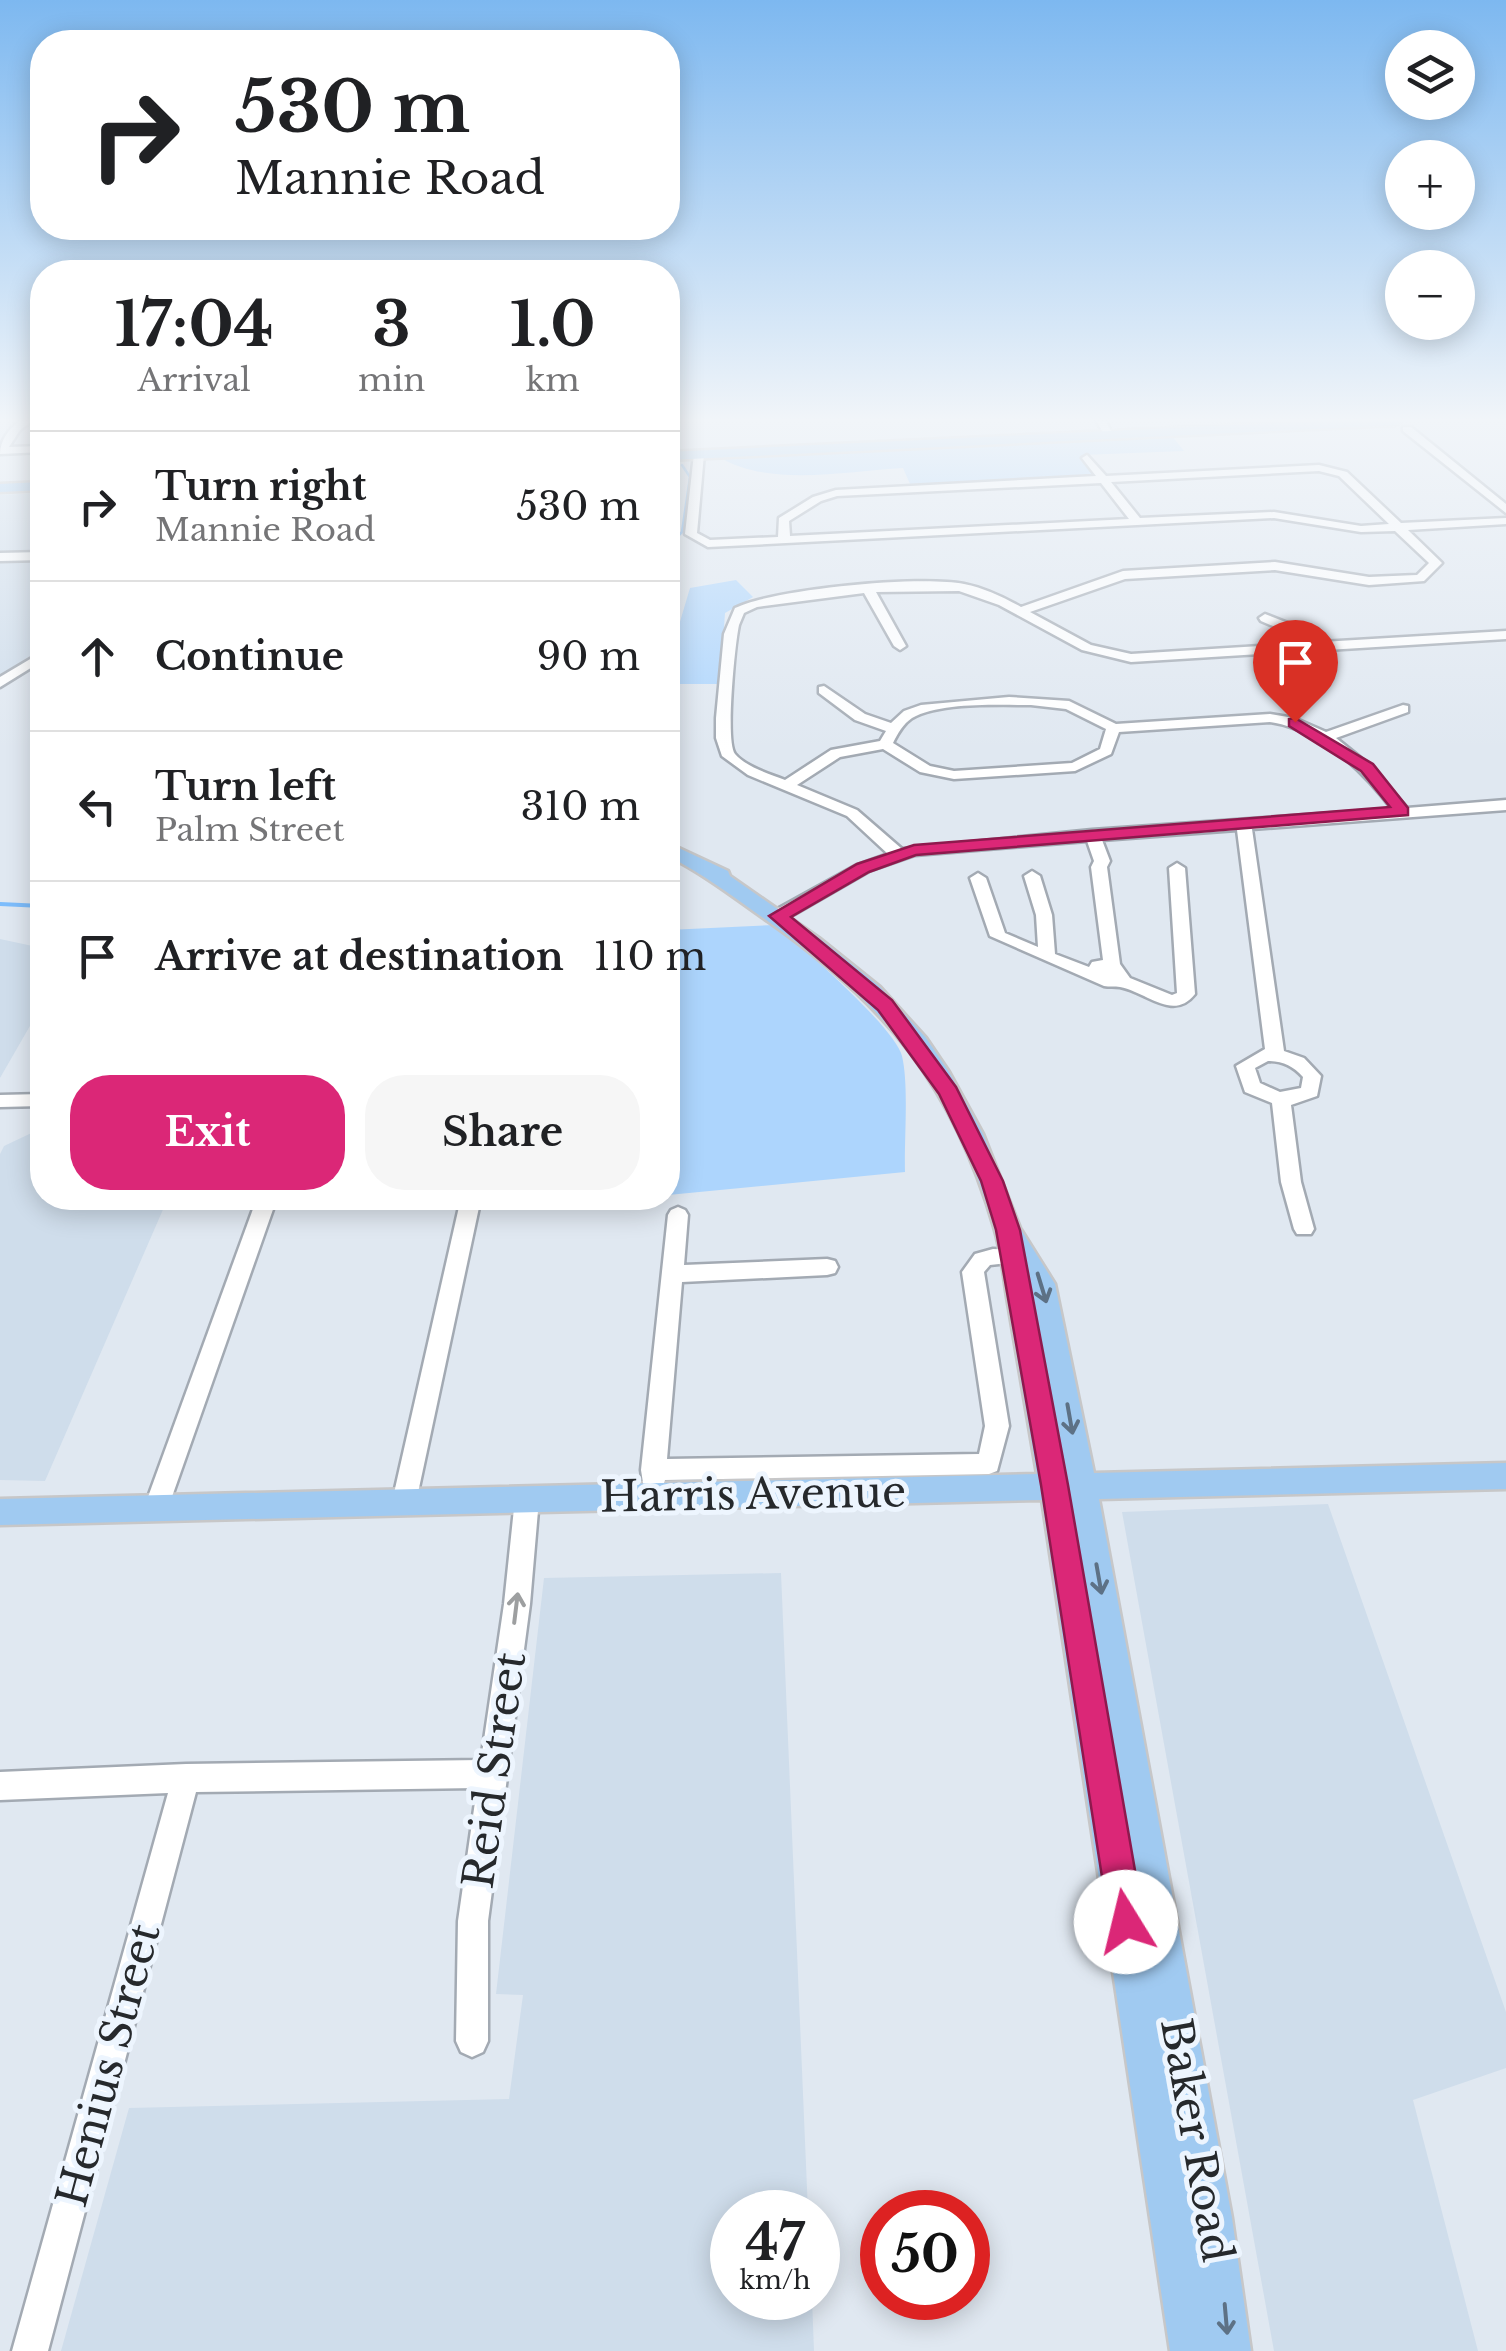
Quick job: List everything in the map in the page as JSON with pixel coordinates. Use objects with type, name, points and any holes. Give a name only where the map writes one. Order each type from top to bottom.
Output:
[{"type":"main road","name":"Baker Road","points":[[680,855],[782,914],[870,990],[948,1092],[982,1155],[1009,1243],[1068,1484],[1208,2199],[1229,2351]]},
{"type":"main road","name":"Harris Avenue","points":[[0,1512],[527,1499],[653,1483],[1068,1484],[1506,1476]]},
{"type":"main road","name":"Baker Road","points":[[1068,1484],[1192,2351]]},
{"type":"street","points":[[690,531],[700,542],[720,544],[983,531]]},
{"type":"street","points":[[783,531],[784,542]]},
{"type":"street","points":[[1019,612],[1122,575],[1276,566],[1369,581],[1425,576],[1435,560],[1403,531]]},
{"type":"street","points":[[0,557],[30,556]]},
{"type":"street","points":[[896,853],[861,819],[738,764],[725,750],[725,711],[736,615],[751,603],[768,598],[960,586],[1119,658],[1506,635]]},
{"type":"street","points":[[869,591],[900,646]]},
{"type":"street","points":[[1265,618],[1284,626],[1302,648]]},
{"type":"street","points":[[0,683],[30,664]]},
{"type":"street","points":[[824,690],[860,718],[894,729]]},
{"type":"street","points":[[884,744],[911,713],[930,707],[1035,700],[1068,705],[1113,728],[1275,718],[1295,722],[1367,768],[1402,812]]},
{"type":"street","points":[[1322,738],[1403,709]]},
{"type":"street","points":[[786,786],[836,753],[884,744],[925,769],[966,775],[1083,765],[1106,751],[1113,728]]},
{"type":"street","points":[[782,914],[896,853],[1504,801]]},
{"type":"street","points":[[1244,824],[1276,1054]]},
{"type":"street","points":[[1086,836],[1099,867],[1108,973]]},
{"type":"street","points":[[978,878],[994,931],[1079,970],[1108,973],[1170,1002],[1181,1000],[1186,994],[1177,868]]},
{"type":"street","points":[[1032,876],[1044,915],[1047,956]]},
{"type":"street","points":[[1276,1054],[1307,1068],[1313,1084],[1303,1096],[1280,1099],[1252,1086],[1244,1073],[1249,1060],[1276,1054]]},
{"type":"street","points":[[1280,1099],[1291,1182],[1304,1229]]},
{"type":"street","points":[[3,1106],[30,1102]]},
{"type":"street","points":[[156,1508],[263,1210]]},
{"type":"street","points":[[404,1502],[468,1210]]},
{"type":"street","points":[[678,1215],[653,1483],[989,1464],[997,1426],[974,1272],[980,1260],[1009,1243]]},
{"type":"street","points":[[674,1274],[827,1267]]},
{"type":"street","name":"Reid Street","points":[[472,2040],[474,1921],[527,1499]]},
{"type":"street","points":[[0,1786],[186,1778],[493,1774]]},
{"type":"street","name":"Henius Street","points":[[30,2351],[186,1778]]},
{"type":"shaded area","points":[[0,531],[30,531],[30,656],[0,676]]},
{"type":"shaded area","points":[[736,580],[753,597],[725,613],[720,684],[680,684],[680,622],[690,588]]},
{"type":"shaded area","points":[[774,925],[846,988],[883,1027],[902,1056],[905,1172],[680,1194],[680,929]]},
{"type":"shaded area","points":[[0,939],[30,945],[30,1026],[0,1078]]},
{"type":"shaded area","points":[[30,1134],[30,1210],[163,1210],[45,1481],[0,1480],[0,1154],[4,1146]]},
{"type":"shaded area","points":[[1328,1504],[1506,2012],[1506,2068],[1413,2100],[1478,2351],[1274,2351],[1122,1512]]},
{"type":"shaded area","points":[[781,1573],[807,2190],[710,2190],[710,2320],[813,2320],[814,2351],[61,2351],[129,2108],[509,2099],[523,1995],[496,1994],[544,1578]]},
{"type":"waterway","points":[[680,534],[682,531]]},
{"type":"waterway","points":[[0,904],[30,905]]},
{"type":"route","points":[[1126,1922],[1055,1485],[1008,1230],[992,1181],[948,1092],[885,1005],[778,916],[896,853],[1402,812],[1379,780],[1358,760],[1295,722]]}]
